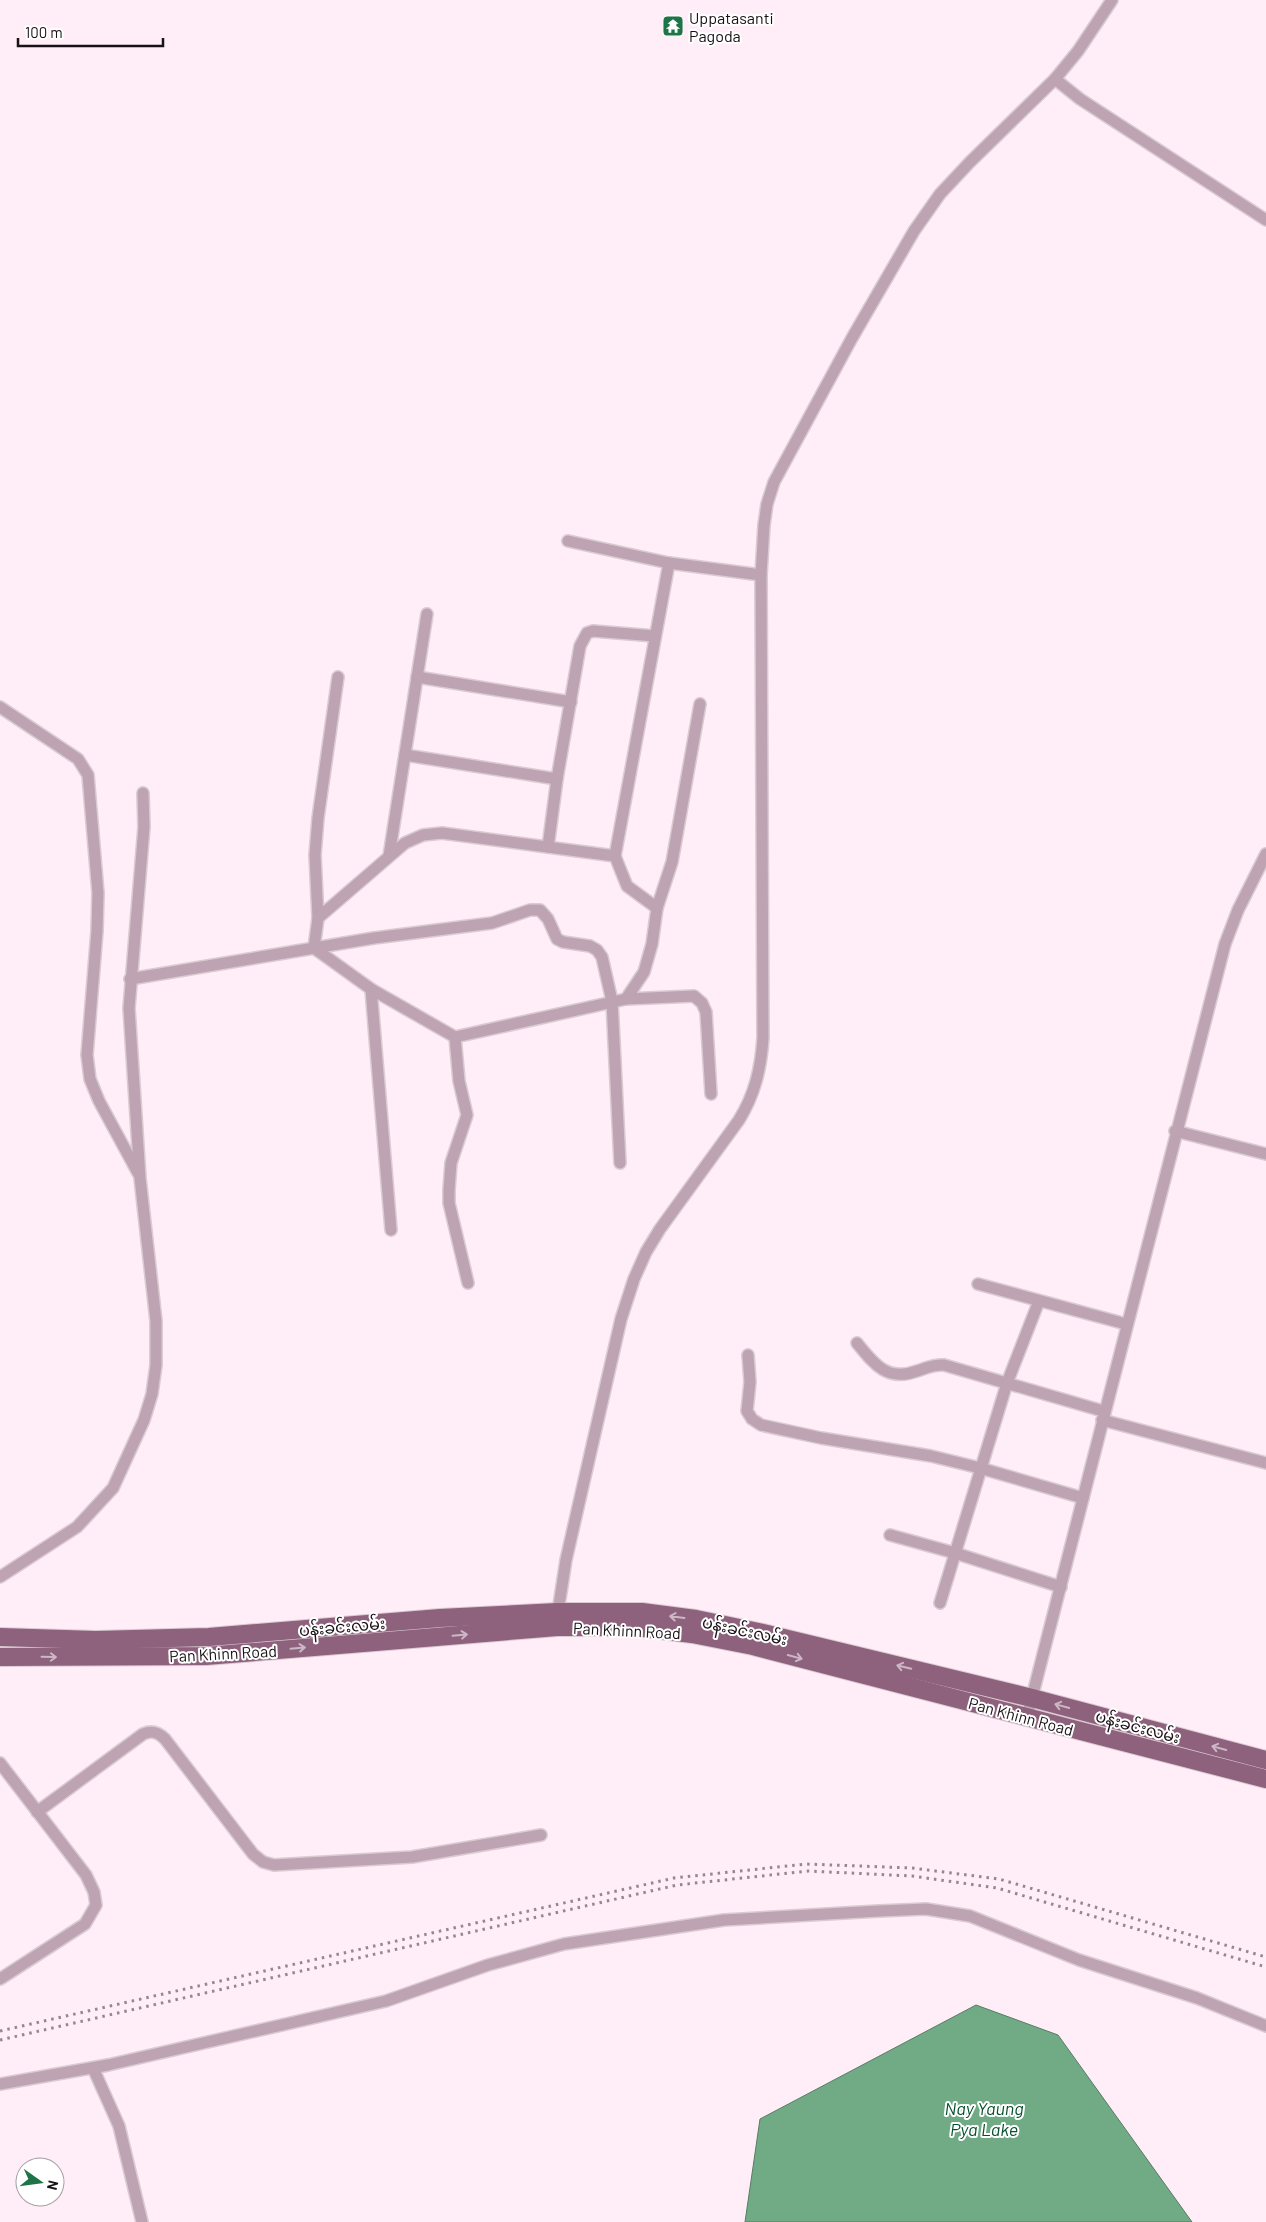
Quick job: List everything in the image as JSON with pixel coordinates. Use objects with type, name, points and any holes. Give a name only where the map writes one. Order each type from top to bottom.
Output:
[{"type":"main road","name":"ပန်းခင်းလမ်း","points":[[0,1637],[96,1640],[208,1637],[440,1618],[557,1620],[642,1612],[696,1619],[1032,1698],[1266,1760]]},
{"type":"main road","name":"Pan Khinn Road","points":[[0,1657],[206,1656],[557,1620],[636,1627],[692,1634],[753,1646],[1266,1779]]},
{"type":"street","points":[[557,1620],[566,1560],[621,1319],[634,1280],[646,1252],[660,1229],[739,1120],[748,1105],[759,1073],[763,1038],[761,575],[766,511],[774,482],[852,338],[914,231],[940,194],[1055,79],[1078,51],[1112,0]]},
{"type":"street","points":[[1055,79],[1080,99],[1266,220]]},
{"type":"street","points":[[568,541],[669,563],[761,575]]},
{"type":"street","points":[[657,908],[627,886],[615,856],[669,563]]},
{"type":"street","points":[[389,856],[427,614]]},
{"type":"street","points":[[548,847],[557,779],[580,646],[587,633],[608,631],[655,636]]},
{"type":"street","points":[[314,948],[318,918],[315,855],[318,818],[338,677]]},
{"type":"street","points":[[417,677],[571,702]]},
{"type":"street","points":[[626,999],[644,972],[652,944],[657,908],[672,862],[700,704]]},
{"type":"street","points":[[0,708],[78,759],[88,775],[91,790],[98,893],[98,931],[88,1048],[90,1079],[99,1101],[140,1178]]},
{"type":"street","points":[[405,755],[557,779]]},
{"type":"street","points":[[0,1577],[77,1527],[113,1488],[144,1420],[152,1394],[156,1365],[156,1321],[140,1178],[129,1008],[144,827],[143,794]]},
{"type":"street","points":[[318,918],[405,843],[423,835],[442,833],[615,856]]},
{"type":"street","points":[[1027,1717],[1175,1131],[1225,944],[1238,910],[1266,854]]},
{"type":"street","points":[[130,979],[314,948],[492,923],[530,910],[544,913],[557,939],[563,942],[590,946],[597,950],[602,957],[612,1002],[620,1163]]},
{"type":"street","points":[[314,948],[371,989],[455,1037],[626,999],[694,996],[702,1004],[706,1012],[711,1094]]},
{"type":"street","points":[[371,989],[391,1230]]},
{"type":"street","points":[[455,1037],[459,1081],[467,1115],[451,1163],[448,1190],[468,1283]]},
{"type":"street","points":[[1175,1131],[1266,1154]]},
{"type":"street","points":[[978,1284],[1126,1324]]},
{"type":"street","points":[[940,1604],[1007,1384],[1039,1301]]},
{"type":"street","points":[[857,1343],[879,1369],[888,1372],[911,1373],[929,1366],[944,1365],[1102,1416],[1266,1463]]},
{"type":"street","points":[[748,1355],[750,1382],[747,1411],[752,1419],[761,1425],[980,1468],[1083,1498]]},
{"type":"street","points":[[890,1535],[955,1553],[1061,1588]]},
{"type":"street","points":[[37,1812],[143,1734],[154,1732],[160,1734],[165,1739],[253,1854],[263,1862],[274,1865],[412,1857],[541,1835]]},
{"type":"street","points":[[0,1763],[86,1875],[94,1892],[96,1905],[85,1924],[0,1979]]},
{"type":"street","points":[[0,2084],[93,2068],[402,1997],[488,1965],[564,1944],[762,1916],[926,1909],[970,1916],[1079,1960],[1197,1998],[1266,2026]]},
{"type":"street","points":[[93,2068],[119,2126],[142,2222]]},
{"type":"water","name":"Nay Yaung Pya Lake","points":[[976,2005],[1058,2035],[1192,2222],[745,2222],[760,2119]]},
{"type":"railway","points":[[0,2031],[674,1878],[806,1864],[912,1868],[999,1879],[1266,1957]]},
{"type":"railway","points":[[0,2040],[677,1885],[808,1871],[912,1876],[997,1888],[1266,1967]]},
{"type":"place","name":"Uppatasanti Pagoda","points":[[673,26]]}]
